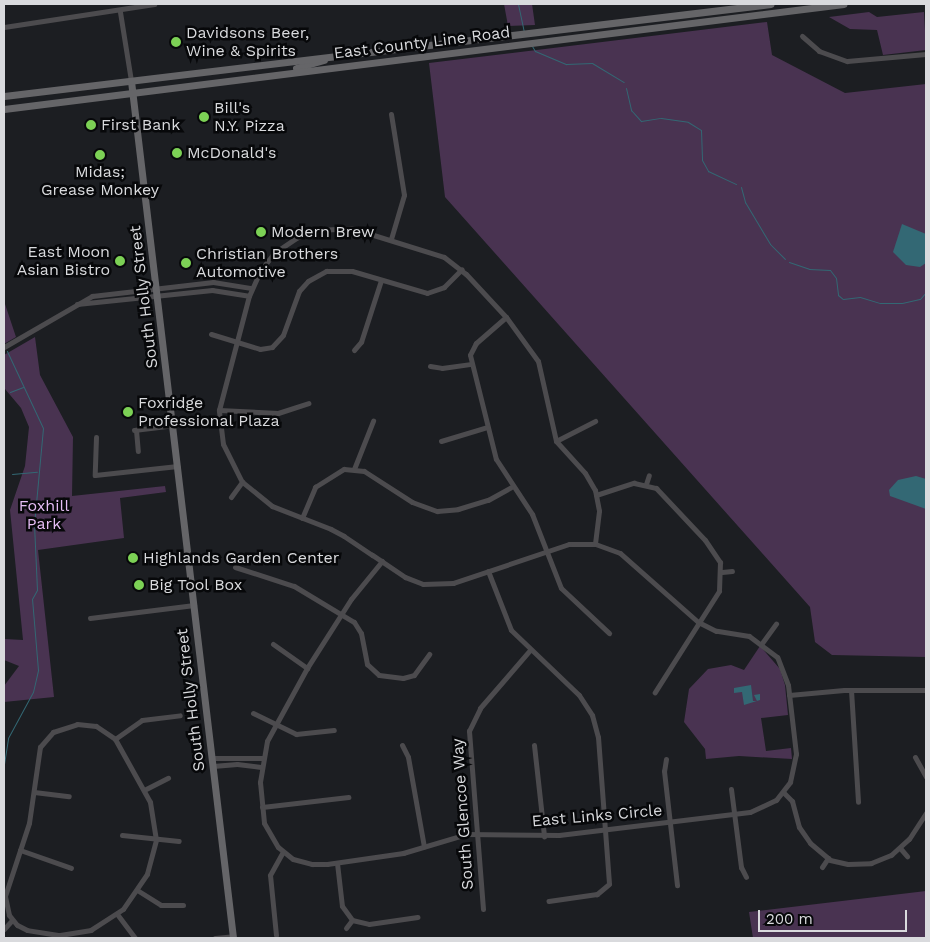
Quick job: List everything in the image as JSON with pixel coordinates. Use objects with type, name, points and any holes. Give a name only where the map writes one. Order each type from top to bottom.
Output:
[{"type":"main road","name":"East County Line Road","points":[[4,96],[771,4]]},
{"type":"main road","name":"East County Line Road","points":[[4,109],[843,4]]},
{"type":"main road","points":[[267,76],[271,71],[302,67],[338,55]]},
{"type":"main road","name":"South Holly Street","points":[[131,81],[134,93],[233,937]]},
{"type":"street","points":[[4,27],[120,12],[154,4]]},
{"type":"street","name":"South Holly Street","points":[[120,12],[131,81]]},
{"type":"street","points":[[802,36],[819,51],[847,61],[926,54]]},
{"type":"street","points":[[391,114],[404,195],[391,239]]},
{"type":"street","points":[[596,544],[599,517],[596,495],[585,474],[556,441],[549,417],[542,370],[530,345],[462,269],[438,254],[391,239],[343,228],[311,231],[274,253],[249,296],[220,410],[223,444],[242,482],[272,506],[331,529],[414,581],[432,585],[452,583],[546,550],[577,543],[596,544],[633,561],[698,622],[711,629],[743,635],[762,643],[776,624]]},
{"type":"street","points":[[211,334],[260,349],[279,342],[299,291],[321,273],[344,270],[428,293],[444,287],[462,269]]},
{"type":"street","points":[[354,350],[361,342],[381,280]]},
{"type":"street","points":[[4,347],[92,296],[219,281],[252,288]]},
{"type":"street","points":[[77,304],[219,290],[249,296]]},
{"type":"street","points":[[506,317],[473,347],[470,364],[496,459],[511,487],[532,514],[561,588],[610,633]]},
{"type":"street","points":[[430,366],[442,368],[470,364]]},
{"type":"street","points":[[542,370],[550,369]]},
{"type":"street","points":[[220,410],[278,413],[308,404]]},
{"type":"street","points":[[354,468],[373,421]]},
{"type":"street","points":[[556,441],[595,421]]},
{"type":"street","points":[[138,451],[135,430],[173,425]]},
{"type":"street","points":[[441,441],[487,427]]},
{"type":"street","points":[[96,437],[96,475],[178,466]]},
{"type":"street","points":[[302,518],[312,493],[320,482],[336,472],[354,468],[370,474],[418,506],[437,511],[458,510],[488,500],[511,487]]},
{"type":"street","points":[[646,484],[649,475]]},
{"type":"street","points":[[231,497],[242,482]]},
{"type":"street","points":[[596,495],[628,484],[646,484],[664,495],[708,544],[720,562],[722,572],[718,591],[655,692]]},
{"type":"street","points":[[276,935],[270,875],[282,852],[268,833],[262,807],[262,758],[274,724],[307,668],[342,614],[382,561]]},
{"type":"street","points":[[235,566],[294,586],[357,625],[367,664],[379,675],[403,678],[414,675],[429,654]]},
{"type":"street","points":[[488,571],[507,625],[530,650],[574,689],[592,716],[598,737],[604,830],[610,874],[606,888],[591,896],[548,901]]},
{"type":"street","points":[[722,572],[732,571]]},
{"type":"street","points":[[90,618],[194,605]]},
{"type":"street","name":"East Links Circle","points":[[282,852],[306,863],[337,862],[394,855],[476,833],[544,836],[734,814],[764,808],[783,792],[795,764],[790,695],[783,667],[762,643]]},
{"type":"street","points":[[273,644],[307,668]]},
{"type":"street","name":"South Glencoe Way","points":[[482,909],[468,746],[470,726],[480,708],[530,650]]},
{"type":"street","points":[[851,690],[858,802]]},
{"type":"street","points":[[790,695],[851,690],[926,690]]},
{"type":"street","points":[[253,713],[299,735],[334,730]]},
{"type":"street","points":[[115,738],[142,720],[180,715]]},
{"type":"street","points":[[89,724],[115,738],[144,790],[154,814],[156,840],[150,866],[137,890],[117,914],[91,930],[64,936],[27,930],[12,920],[6,905],[5,893],[20,850],[34,792],[38,753],[53,732],[71,725],[89,724]]},
{"type":"street","points":[[402,745],[408,757],[416,817],[424,847]]},
{"type":"street","points":[[534,745],[544,836]]},
{"type":"street","points":[[213,762],[262,758]]},
{"type":"street","points":[[915,758],[926,777]]},
{"type":"street","points":[[666,759],[664,770],[677,885]]},
{"type":"street","points":[[213,762],[261,767]]},
{"type":"street","points":[[144,790],[168,778]]},
{"type":"street","points":[[731,789],[742,868],[746,877]]},
{"type":"street","points":[[34,792],[69,796]]},
{"type":"street","points":[[783,792],[793,804],[806,839],[828,858],[848,864],[864,865],[886,858],[900,848],[926,813]]},
{"type":"street","points":[[262,807],[348,797]]},
{"type":"street","points":[[122,835],[179,841]]},
{"type":"street","points":[[900,848],[907,856]]},
{"type":"street","points":[[20,850],[71,868]]},
{"type":"street","points":[[822,867],[828,858]]},
{"type":"street","points":[[337,862],[342,906],[352,920],[369,924],[417,917]]},
{"type":"street","points":[[606,888],[612,893]]},
{"type":"street","points":[[137,890],[161,905],[183,906]]},
{"type":"street","points":[[117,914],[135,938]]},
{"type":"street","points":[[4,928],[12,920]]},
{"type":"street","points":[[346,928],[352,920]]},
{"type":"street","points":[[215,938],[233,937]]},
{"type":"green space","points":[[504,4],[532,4],[535,25],[508,26]]},
{"type":"green space","points":[[869,12],[877,17],[924,12],[926,50],[883,55],[877,30],[850,29],[829,17]]},
{"type":"green space","points":[[767,22],[772,55],[845,93],[926,84],[926,657],[832,655],[815,642],[810,607],[445,197],[429,63]]},
{"type":"green space","points":[[4,301],[16,337],[4,344]]},
{"type":"green space","name":"Foxhill Park","points":[[35,337],[40,375],[73,437],[72,496],[165,486],[166,492],[120,498],[124,538],[38,550],[54,697],[4,702],[4,686],[19,666],[4,660],[5,639],[23,640],[10,510],[25,466],[29,427],[21,408],[5,389],[4,355]]},
{"type":"green space","points":[[760,646],[780,669],[785,685],[788,715],[761,718],[766,751],[791,748],[792,759],[739,756],[706,759],[705,749],[684,722],[689,689],[708,669],[731,665],[744,670]]},
{"type":"green space","points":[[926,891],[926,938],[753,938],[749,912]]},
{"type":"water","points":[[902,224],[926,234],[926,263],[920,267],[906,265],[893,252]]},
{"type":"water","points":[[916,476],[926,479],[926,509],[890,496],[889,490],[898,480]]},
{"type":"water","points":[[751,685],[753,701],[757,701],[744,705],[742,692],[734,693],[734,688]]},
{"type":"water","points":[[760,694],[760,700],[757,701],[754,695]]},
{"type":"waterway","points":[[518,4],[524,32]]},
{"type":"waterway","points":[[532,46],[535,51],[566,64],[592,63],[624,82]]},
{"type":"waterway","points":[[626,88],[631,110],[641,121],[661,118],[688,122],[701,130],[702,160],[708,171],[736,184]]},
{"type":"waterway","points":[[741,187],[745,202],[770,244],[785,259]]},
{"type":"waterway","points":[[789,262],[809,269],[830,270],[836,278],[838,295],[843,299],[860,297],[880,303],[902,303],[920,299],[926,292]]},
{"type":"waterway","points":[[4,764],[8,738],[33,692],[38,670],[32,599],[37,590],[34,525],[43,428],[7,351]]},
{"type":"waterway","points":[[10,392],[23,387]]},
{"type":"waterway","points":[[12,474],[37,472]]},
{"type":"place","name":"Davidsons Beer, Wine & Spirits","points":[[176,42]]},
{"type":"place","name":"Bill's N.Y. Pizza","points":[[204,117]]},
{"type":"place","name":"First Bank","points":[[91,125]]},
{"type":"place","name":"McDonald's","points":[[177,153]]},
{"type":"place","name":"Midas; Grease Monkey","points":[[100,155]]},
{"type":"place","name":"Modern Brew","points":[[261,232]]},
{"type":"place","name":"East Moon Asian Bistro","points":[[120,261]]},
{"type":"place","name":"Christian Brothers Automotive","points":[[186,263]]},
{"type":"place","name":"Foxridge Professional Plaza","points":[[128,412]]},
{"type":"place","name":"Highlands Garden Center","points":[[133,558]]},
{"type":"place","name":"Big Tool Box","points":[[139,585]]}]
